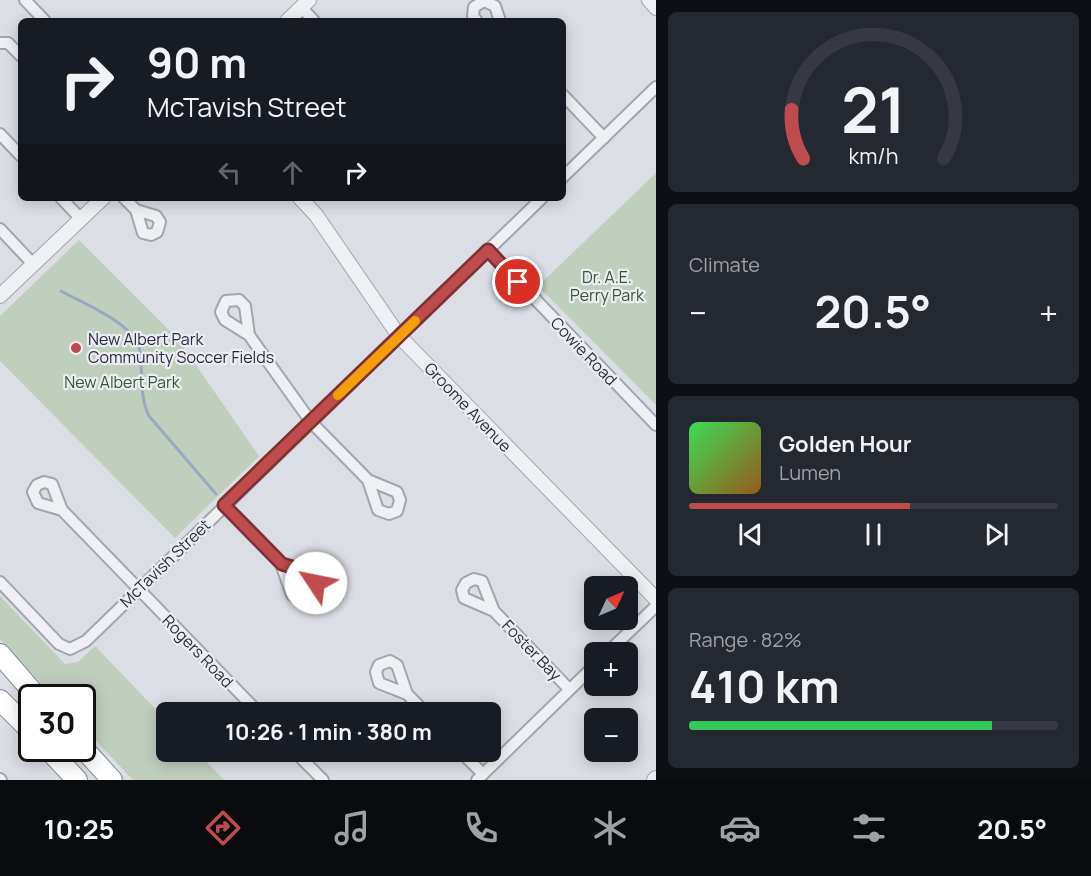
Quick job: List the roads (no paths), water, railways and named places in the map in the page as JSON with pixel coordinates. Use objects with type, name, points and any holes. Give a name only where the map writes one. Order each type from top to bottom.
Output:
[{"type":"highway","points":[[0,654],[26,684]]},
{"type":"highway","points":[[0,665],[18,684]]},
{"type":"highway","points":[[0,699],[18,718]]},
{"type":"highway","points":[[0,709],[18,725]]},
{"type":"highway","points":[[60,762],[71,773]]},
{"type":"highway","points":[[94,762],[111,780]]},
{"type":"street","points":[[25,0],[42,18]]},
{"type":"street","points":[[649,0],[656,8]]},
{"type":"street","points":[[475,18],[474,8],[484,1],[495,6],[499,18]]},
{"type":"street","points":[[290,18],[305,4],[312,18]]},
{"type":"street","points":[[0,43],[8,43],[18,53]]},
{"type":"street","points":[[566,174],[656,87]]},
{"type":"street","points":[[566,98],[604,138]]},
{"type":"street","points":[[0,134],[18,148]]},
{"type":"street","points":[[64,201],[81,219]]},
{"type":"street","points":[[0,296],[100,201]]},
{"type":"street","points":[[127,201],[136,210]]},
{"type":"street","name":"Groome Avenue","points":[[303,201],[316,215],[399,336],[656,599]]},
{"type":"street","name":"McTavish Street","points":[[0,582],[59,644],[70,649],[86,641],[539,201]]},
{"type":"street","points":[[0,229],[33,264]]},
{"type":"street","name":"Cowie Road","points":[[488,250],[656,425]]},
{"type":"street","points":[[249,335],[311,422],[368,480]]},
{"type":"street","points":[[224,505],[282,564]]},
{"type":"street","name":"Rogers Road","points":[[62,510],[248,702]]},
{"type":"street","points":[[618,642],[656,606]]},
{"type":"street","name":"Foster Bay","points":[[494,611],[569,689]]},
{"type":"street","points":[[469,762],[480,777],[584,675]]},
{"type":"street","points":[[407,693],[416,702]]},
{"type":"street","points":[[306,762],[323,780]]},
{"type":"waterway","points":[[61,291],[108,316],[130,332],[140,352],[143,392],[149,416],[216,494]]},
{"type":"place","name":"New Albert Park Community Soccer Fields","points":[[76,348]]},
{"type":"park label","name":"Dr. A.E. Perry Park","points":[[607,286]]},
{"type":"park label","name":"New Albert Park","points":[[122,382]]}]
